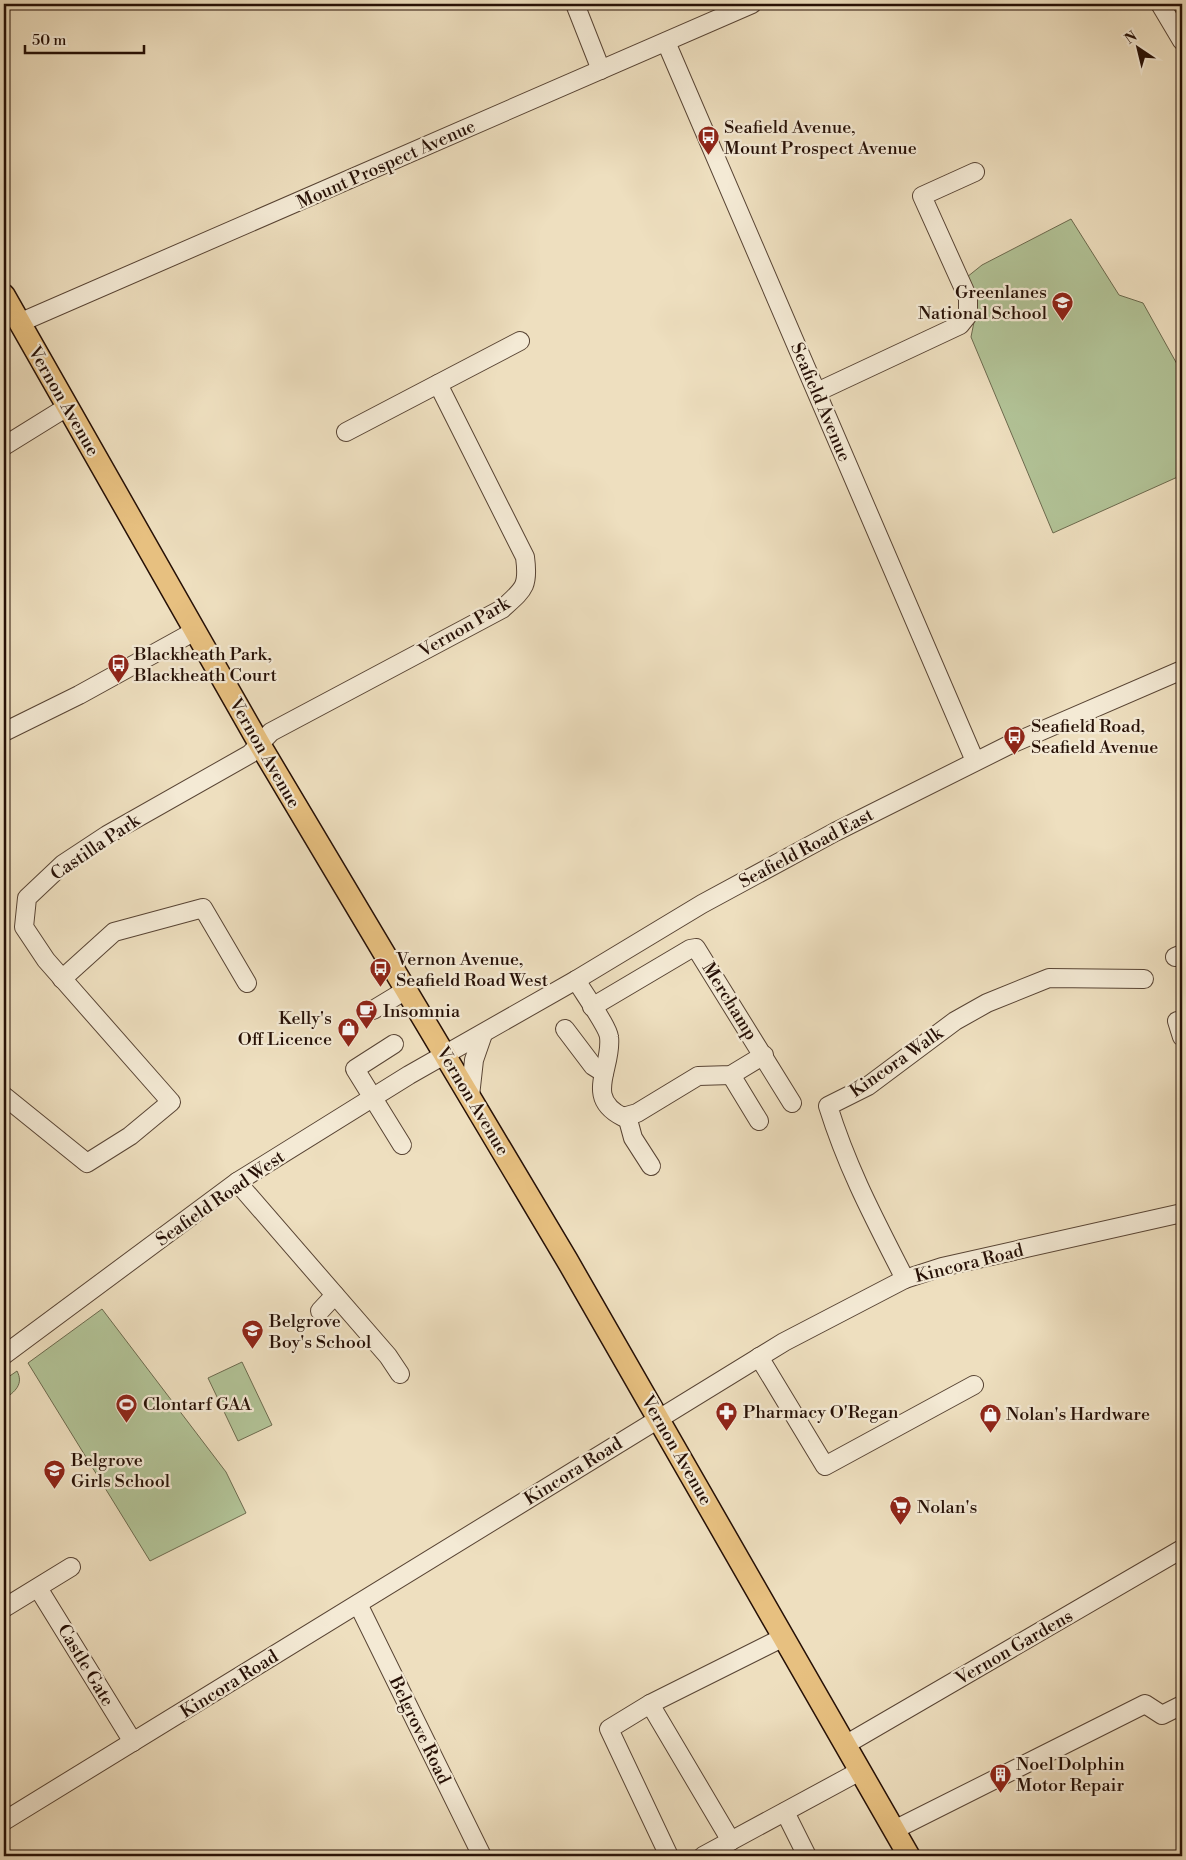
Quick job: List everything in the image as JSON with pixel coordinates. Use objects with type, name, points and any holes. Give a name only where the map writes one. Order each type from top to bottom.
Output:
[{"type":"main road","name":"Vernon Avenue","points":[[4,295],[260,745],[470,1096],[784,1636],[909,1856]]},
{"type":"street","points":[[576,4],[601,70]]},
{"type":"street","name":"Mount Prospect Avenue","points":[[19,323],[752,4]]},
{"type":"street","points":[[1160,4],[1182,42]]},
{"type":"street","name":"Seafield Avenue","points":[[666,42],[976,761]]},
{"type":"street","points":[[817,392],[960,325],[968,315],[968,298],[922,196],[975,172]]},
{"type":"street","points":[[346,432],[520,341]]},
{"type":"street","name":"Vernon Park","points":[[260,745],[271,732],[502,609],[520,593],[528,578],[525,557],[438,384]]},
{"type":"street","points":[[4,446],[67,407]]},
{"type":"street","points":[[4,732],[78,695],[195,631]]},
{"type":"street","name":"Seafield Road East","points":[[445,1055],[576,980],[702,904],[835,832],[1011,744],[1182,670]]},
{"type":"street","name":"Castilla Park","points":[[4,1096],[87,1163],[130,1136],[170,1102],[62,979],[24,927],[27,898],[63,864],[106,835],[250,754],[260,745]]},
{"type":"street","points":[[62,979],[114,932],[203,908],[247,983]]},
{"type":"street","name":"Merchamp","points":[[592,1007],[690,949],[696,948],[792,1103]]},
{"type":"street","name":"Kincora Walk","points":[[905,1279],[854,1179],[841,1148],[828,1106],[868,1086],[956,1021],[987,1003],[1049,978],[1144,979]]},
{"type":"street","points":[[576,980],[610,1035],[609,1051],[601,1085],[609,1109],[623,1117],[627,1116],[633,1138],[651,1166]]},
{"type":"street","points":[[373,1010],[406,990]]},
{"type":"street","points":[[565,1029],[593,1066],[604,1073]]},
{"type":"street","points":[[470,1096],[474,1060],[483,1034]]},
{"type":"street","points":[[394,1044],[355,1069],[402,1146]]},
{"type":"street","name":"Seafield Road West","points":[[4,1355],[237,1182],[445,1055]]},
{"type":"street","name":"Merchamp","points":[[627,1116],[637,1113],[698,1076],[731,1074],[764,1055]]},
{"type":"street","points":[[731,1074],[759,1121]]},
{"type":"street","points":[[237,1182],[388,1356],[400,1374]]},
{"type":"street","name":"Kincora Road","points":[[4,1821],[759,1356],[834,1314],[905,1279],[942,1267],[1182,1213]]},
{"type":"street","points":[[320,1311],[335,1295]]},
{"type":"street","points":[[759,1356],[825,1466],[974,1384]]},
{"type":"street","name":"Vernon Gardens","points":[[845,1745],[1182,1550]]},
{"type":"street","points":[[4,1608],[72,1567]]},
{"type":"street","name":"Castle Gate","points":[[38,1588],[133,1742]]},
{"type":"street","name":"Belgrove Road","points":[[358,1604],[482,1856]]},
{"type":"street","points":[[669,1856],[609,1729],[650,1704],[784,1636]]},
{"type":"street","points":[[650,1704],[731,1841]]},
{"type":"street","points":[[894,1830],[1145,1704],[1162,1715],[1182,1705]]},
{"type":"street","points":[[703,1856],[860,1771]]},
{"type":"street","points":[[785,1812],[807,1856]]},
{"type":"green space","name":"Greenlanes National School","points":[[1071,219],[1119,295],[1143,303],[1182,373],[1182,475],[1053,533],[971,337],[976,312],[967,277],[982,265]]},
{"type":"green space","name":"Clontarf GAA","points":[[102,1309],[226,1472],[246,1513],[150,1561],[28,1363]]},
{"type":"green space","points":[[242,1362],[272,1425],[238,1441],[208,1378]]},
{"type":"green space","points":[[17,1371],[19,1384],[12,1394],[4,1399],[4,1380]]},
{"type":"place","name":"Seafield Avenue, Mount Prospect Avenue","points":[[708,156]]},
{"type":"place","name":"Greenlanes National School","points":[[1063,321]]},
{"type":"place","name":"Blackheath Park, Blackheath Court","points":[[118,683]]},
{"type":"place","name":"Seafield Road, Seafield Avenue","points":[[1015,755]]},
{"type":"place","name":"Vernon Avenue, Seafield Road West","points":[[380,988]]},
{"type":"place","name":"Insomnia","points":[[367,1030]]},
{"type":"place","name":"Kelly's Off Licence","points":[[348,1047]]},
{"type":"place","name":"Belgrove Boy's School","points":[[253,1350]]},
{"type":"place","name":"Clontarf GAA","points":[[127,1423]]},
{"type":"place","name":"Pharmacy O'Regan","points":[[727,1431]]},
{"type":"place","name":"Nolan's Hardware","points":[[990,1433]]},
{"type":"place","name":"Belgrove Girls School","points":[[55,1489]]},
{"type":"place","name":"Nolan's","points":[[901,1526]]},
{"type":"place","name":"Noel Dolphin Motor Repair","points":[[1000,1793]]}]
